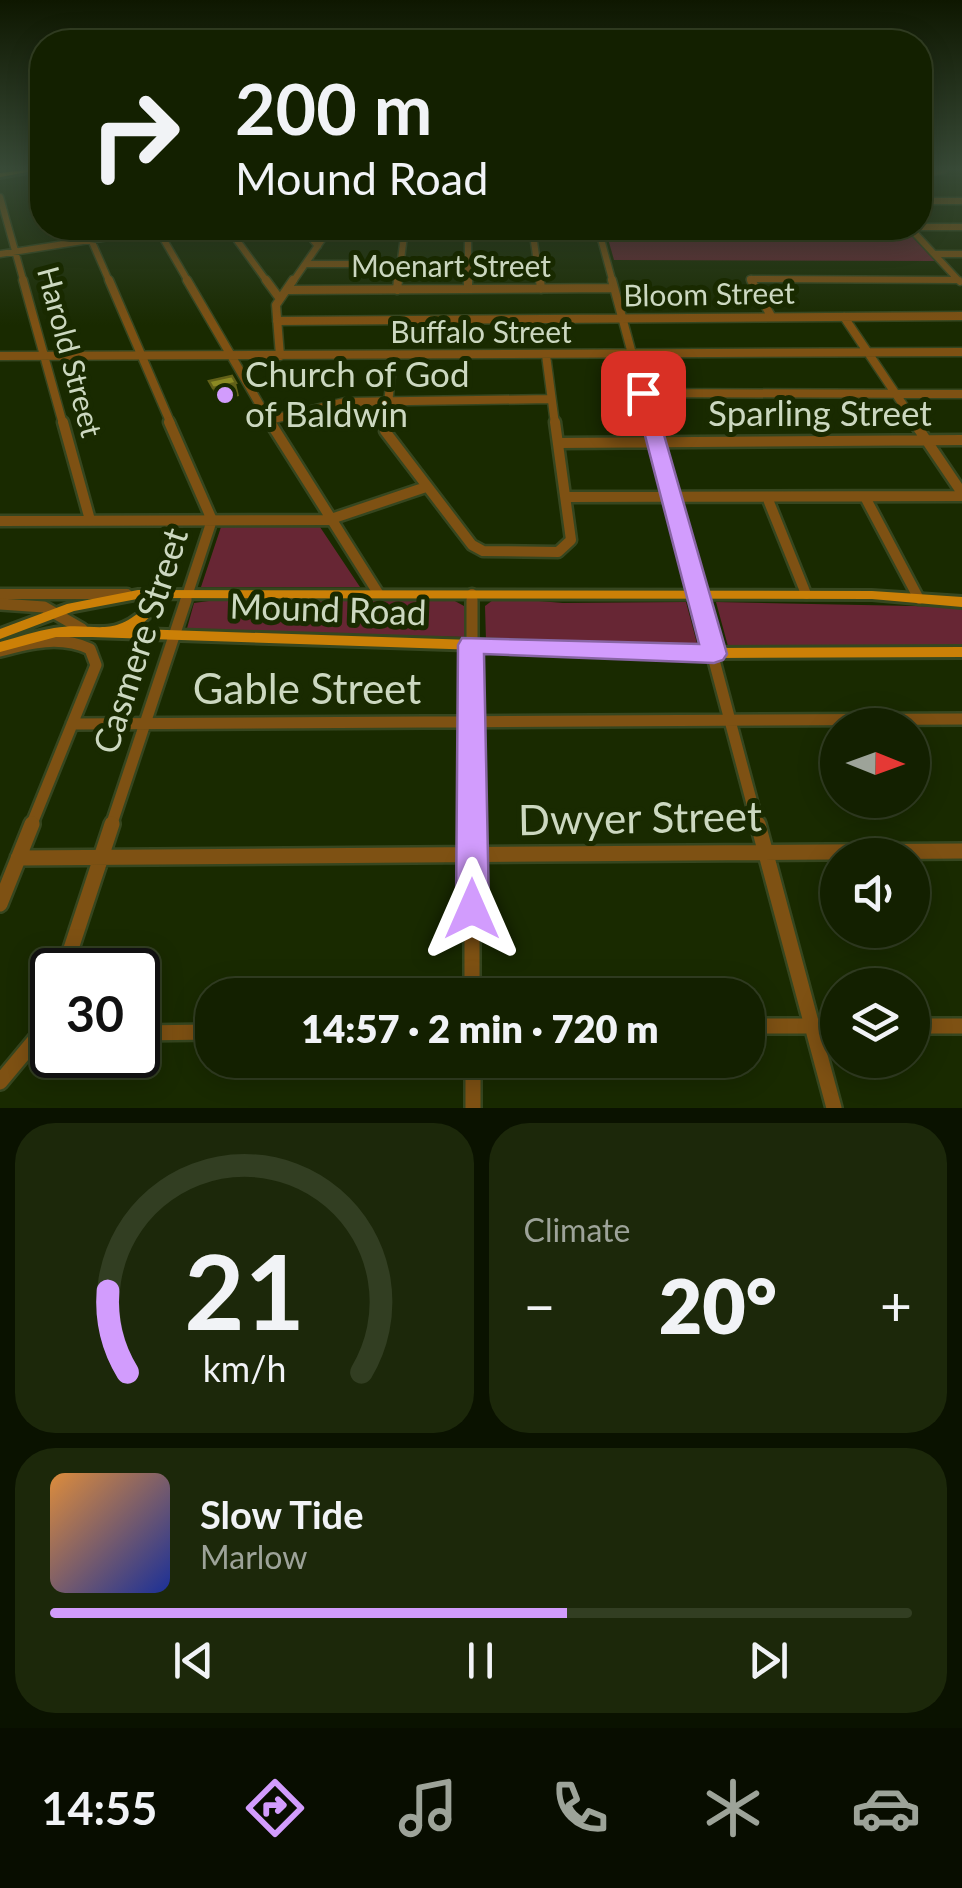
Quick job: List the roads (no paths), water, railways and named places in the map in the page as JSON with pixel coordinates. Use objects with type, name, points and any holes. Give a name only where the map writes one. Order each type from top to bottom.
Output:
[{"type":"main road","name":"Mound Road","points":[[138,594],[806,594],[962,602]]},
{"type":"main road","points":[[0,634],[102,600],[138,594],[148,599],[150,610],[136,624],[114,633]]},
{"type":"main road","points":[[0,649],[56,632],[92,632]]},
{"type":"main road","name":"Mound Road","points":[[92,632],[714,654],[962,652]]},
{"type":"street","name":"Harold Street","points":[[7,222],[90,520]]},
{"type":"street","points":[[932,226],[962,227]]},
{"type":"street","points":[[0,254],[91,240]]},
{"type":"street","name":"Casmere Street","points":[[71,948],[212,520],[91,240]]},
{"type":"street","points":[[165,240],[328,520],[378,594]]},
{"type":"street","points":[[237,240],[280,299]]},
{"type":"street","points":[[313,240],[318,246]]},
{"type":"street","points":[[280,356],[276,309],[322,240]]},
{"type":"street","points":[[397,290],[403,240]]},
{"type":"street","points":[[468,240],[468,289]]},
{"type":"street","points":[[534,240],[541,289]]},
{"type":"street","points":[[601,240],[834,1108]]},
{"type":"street","points":[[922,240],[961,283]]},
{"type":"street","points":[[935,254],[962,254]]},
{"type":"street","points":[[306,264],[400,264]]},
{"type":"street","points":[[771,316],[750,279],[961,283]]},
{"type":"street","name":"Moenart Street","points":[[287,290],[614,288]]},
{"type":"street","points":[[844,316],[962,495]]},
{"type":"street","name":"Bloom Street","points":[[277,321],[962,316]]},
{"type":"street","name":"Buffalo Street","points":[[0,356],[962,352]]},
{"type":"street","points":[[393,355],[385,431],[472,545],[482,551],[558,552],[570,540],[546,355]]},
{"type":"street","points":[[643,393],[962,394]]},
{"type":"street","points":[[269,420],[346,402],[551,399]]},
{"type":"street","name":"Sparling Street","points":[[558,442],[962,440]]},
{"type":"street","points":[[0,521],[328,520],[426,487]]},
{"type":"street","points":[[566,498],[962,495]]},
{"type":"street","points":[[767,496],[806,594]]},
{"type":"street","points":[[866,497],[920,599]]},
{"type":"street","name":"Mound Road","points":[[0,594],[138,594]]},
{"type":"street","points":[[472,594],[472,978]]},
{"type":"street","name":"Mound Road","points":[[0,604],[37,605],[57,613],[74,627],[92,632]]},
{"type":"street","points":[[0,649],[76,642],[90,649],[96,666],[0,904]]},
{"type":"street","name":"Gable Street","points":[[72,724],[962,719]]},
{"type":"street","name":"Dwyer Street","points":[[18,858],[962,852]]},
{"type":"street","points":[[765,1026],[820,1026]]},
{"type":"street","points":[[930,1026],[962,1026]]},
{"type":"street","points":[[160,1033],[195,1032]]},
{"type":"street","points":[[0,1082],[30,1051]]},
{"type":"street","points":[[472,1078],[473,1108]]},
{"type":"place","name":"Church of God of Baldwin","points":[[225,395]]}]
